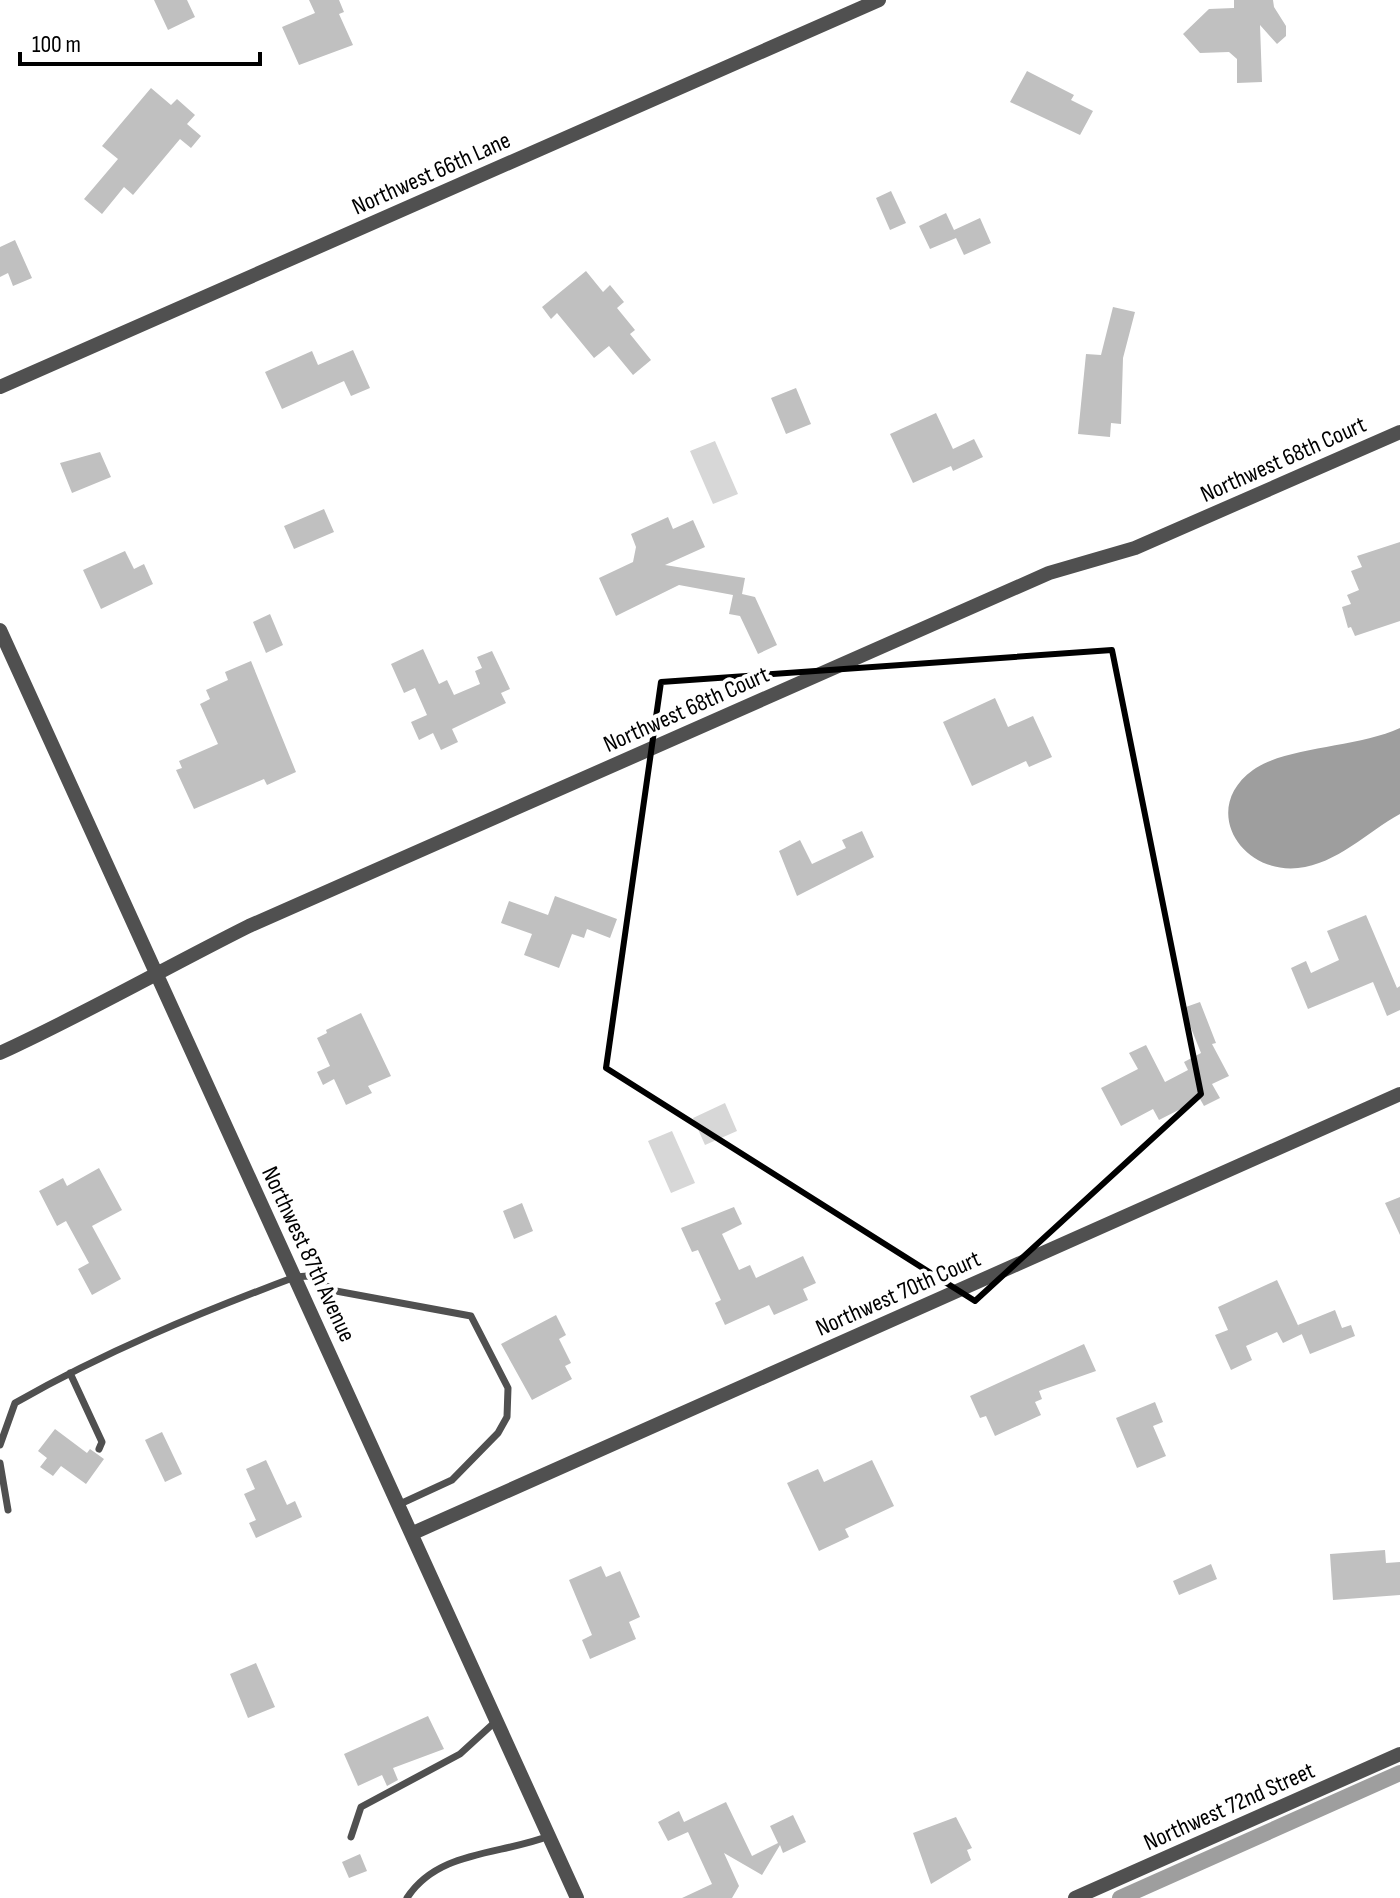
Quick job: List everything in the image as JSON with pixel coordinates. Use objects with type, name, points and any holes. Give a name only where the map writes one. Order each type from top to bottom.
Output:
[{"type":"street","name":"Northwest 66th Lane","points":[[0,387],[879,0]]},
{"type":"street","name":"Northwest 68th Court","points":[[0,1053],[93,1010],[155,973],[249,926],[1049,573],[1135,548],[1400,432]]},
{"type":"street","name":"Northwest 87th Avenue","points":[[0,630],[577,1898]]},
{"type":"street","name":"Northwest 70th Court","points":[[413,1533],[1400,1094]]},
{"type":"street","name":"Northwest 72nd Street","points":[[1075,1898],[1400,1754]]},
{"type":"lane","points":[[0,1445],[15,1403],[70,1373],[185,1319],[295,1277],[308,1276],[336,1291],[471,1316],[501,1371],[510,1403],[498,1433],[452,1480],[400,1504]]},
{"type":"lane","points":[[70,1373],[102,1442],[99,1449]]},
{"type":"lane","points":[[0,1463],[8,1510]]},
{"type":"lane","points":[[351,1837],[361,1807],[460,1754],[497,1720]]},
{"type":"lane","points":[[407,1898],[425,1876],[442,1866],[459,1859],[520,1847],[549,1836]]},
{"type":"highlighted area","points":[[1112,650],[1201,1094],[975,1301],[606,1068],[661,682]]},
{"type":"shaded area","points":[[715,441],[738,494],[713,504],[690,451]]},
{"type":"shaded area","points":[[1400,728],[1400,814],[1339,854],[1298,868],[1277,867],[1259,861],[1244,850],[1234,836],[1229,819],[1230,802],[1237,785],[1253,770],[1284,756],[1364,740]]},
{"type":"shaded area","points":[[725,1103],[737,1131],[705,1145],[693,1118]]},
{"type":"shaded area","points":[[672,1131],[695,1183],[671,1193],[648,1141]]},
{"type":"building","points":[[154,0],[187,0],[195,17],[168,30]]},
{"type":"building","points":[[309,0],[339,0],[344,12],[339,14],[353,45],[299,65],[282,27],[315,13]]},
{"type":"building","points":[[1234,0],[1273,0],[1286,26],[1286,36],[1277,44],[1260,25],[1262,82],[1237,83],[1237,59],[1229,52],[1200,53],[1183,34],[1209,9],[1234,8]]},
{"type":"building","points":[[1027,71],[1074,95],[1071,100],[1093,111],[1080,135],[1010,102]]},
{"type":"building","points":[[151,88],[171,105],[177,99],[195,115],[187,124],[201,136],[191,148],[180,139],[133,195],[124,187],[102,214],[84,199],[118,159],[102,146]]},
{"type":"building","points":[[891,191],[906,223],[890,230],[876,198]]},
{"type":"building","points":[[946,213],[954,230],[980,218],[991,243],[964,255],[956,238],[930,249],[919,226]]},
{"type":"building","points":[[15,240],[32,278],[13,286],[8,273],[0,277],[0,247]]},
{"type":"building","points":[[586,271],[603,292],[610,285],[624,302],[617,308],[635,330],[630,334],[651,360],[633,375],[609,346],[594,358],[557,313],[551,319],[542,307]]},
{"type":"building","points":[[1113,307],[1135,312],[1123,358],[1121,424],[1111,423],[1110,437],[1078,434],[1086,354],[1101,355]]},
{"type":"building","points":[[353,350],[370,388],[351,396],[344,381],[282,409],[265,372],[312,351],[318,365]]},
{"type":"building","points":[[796,388],[811,424],[786,434],[771,398]]},
{"type":"building","points":[[936,413],[953,449],[974,439],[983,457],[953,471],[951,466],[913,483],[890,434]]},
{"type":"building","points":[[100,452],[111,477],[72,493],[60,463]]},
{"type":"building","points":[[324,509],[334,532],[294,549],[284,526]]},
{"type":"building","points":[[668,517],[673,529],[693,520],[705,547],[665,565],[745,578],[742,594],[755,597],[777,645],[758,654],[740,616],[729,614],[733,595],[679,585],[616,616],[599,578],[633,562],[636,547],[631,534]]},
{"type":"building","points":[[1400,542],[1400,621],[1355,636],[1351,627],[1348,628],[1342,607],[1351,604],[1347,595],[1359,590],[1351,571],[1362,567],[1357,556]]},
{"type":"building","points":[[125,551],[134,569],[144,564],[153,584],[101,609],[83,570]]},
{"type":"building","points":[[270,614],[283,645],[266,653],[253,622]]},
{"type":"building","points":[[423,649],[439,684],[447,680],[454,695],[480,684],[475,671],[482,668],[477,657],[492,651],[510,689],[501,693],[506,703],[452,729],[458,742],[441,750],[433,733],[419,740],[411,722],[427,715],[415,688],[404,693],[391,664]]},
{"type":"building","points":[[251,661],[296,772],[267,785],[264,779],[194,809],[176,770],[182,768],[179,761],[218,744],[200,704],[210,699],[206,690],[228,680],[225,672]]},
{"type":"building","points":[[995,698],[1008,727],[1033,716],[1052,757],[1029,767],[1026,761],[972,786],[943,722]]},
{"type":"building","points":[[862,831],[874,857],[797,896],[779,851],[800,840],[812,864],[846,848],[842,840]]},
{"type":"building","points":[[555,896],[617,919],[610,938],[587,929],[584,938],[572,934],[559,968],[524,955],[532,934],[501,923],[509,901],[548,915]]},
{"type":"building","points":[[1366,915],[1397,988],[1400,986],[1400,1010],[1387,1016],[1373,982],[1308,1009],[1291,968],[1306,961],[1311,973],[1339,960],[1327,931]]},
{"type":"building","points":[[1200,1002],[1216,1043],[1212,1044],[1229,1076],[1212,1084],[1220,1098],[1204,1106],[1200,1099],[1159,1120],[1153,1109],[1121,1126],[1101,1088],[1138,1069],[1129,1053],[1146,1045],[1165,1082],[1188,1070],[1184,1062],[1201,1053],[1183,1008]]},
{"type":"building","points":[[361,1013],[391,1076],[368,1086],[372,1093],[346,1105],[334,1079],[323,1085],[317,1072],[330,1066],[317,1038],[327,1033],[326,1030]]},
{"type":"building","points":[[99,1168],[122,1210],[92,1226],[121,1279],[92,1295],[78,1269],[89,1263],[66,1221],[57,1226],[39,1191],[63,1178],[67,1186]]},
{"type":"building","points":[[1400,1197],[1400,1235],[1385,1203]]},
{"type":"building","points":[[522,1203],[533,1231],[514,1239],[503,1211]]},
{"type":"building","points":[[734,1207],[742,1224],[722,1234],[739,1270],[750,1265],[756,1278],[803,1256],[816,1283],[803,1289],[808,1300],[774,1315],[769,1305],[725,1325],[715,1303],[721,1300],[698,1250],[692,1252],[681,1228]]},
{"type":"building","points":[[1277,1280],[1302,1334],[1283,1343],[1277,1332],[1246,1346],[1252,1360],[1231,1370],[1215,1335],[1228,1330],[1218,1307]]},
{"type":"building","points":[[1335,1310],[1342,1328],[1351,1325],[1355,1336],[1310,1354],[1298,1325]]},
{"type":"building","points":[[556,1315],[566,1335],[559,1339],[571,1363],[565,1366],[572,1379],[532,1400],[501,1344]]},
{"type":"building","points":[[1084,1344],[1096,1371],[1039,1391],[1042,1399],[1035,1402],[1041,1415],[995,1436],[986,1416],[980,1418],[970,1396]]},
{"type":"building","points":[[1155,1402],[1163,1422],[1153,1426],[1166,1456],[1137,1468],[1116,1418]]},
{"type":"building","points":[[55,1429],[87,1453],[90,1449],[104,1459],[86,1484],[61,1466],[53,1476],[40,1467],[47,1458],[38,1451]]},
{"type":"building","points":[[162,1432],[182,1474],[165,1482],[145,1440]]},
{"type":"building","points":[[266,1460],[287,1505],[295,1501],[302,1517],[256,1538],[249,1523],[256,1520],[244,1494],[255,1489],[246,1469]]},
{"type":"building","points":[[872,1460],[894,1506],[845,1529],[849,1537],[819,1551],[787,1483],[818,1469],[824,1482]]},
{"type":"building","points":[[1385,1550],[1386,1563],[1400,1562],[1400,1595],[1333,1600],[1330,1554]]},
{"type":"building","points":[[1211,1564],[1217,1579],[1179,1595],[1173,1581]]},
{"type":"building","points":[[601,1566],[606,1577],[620,1571],[640,1617],[629,1622],[636,1639],[590,1659],[582,1640],[592,1635],[569,1580]]},
{"type":"building","points":[[256,1663],[275,1707],[248,1718],[230,1674]]},
{"type":"building","points":[[428,1716],[444,1749],[393,1768],[398,1780],[387,1786],[382,1775],[358,1786],[344,1754]]},
{"type":"building","points":[[726,1802],[752,1856],[778,1843],[770,1826],[793,1815],[806,1842],[783,1853],[780,1845],[762,1875],[724,1853],[739,1886],[732,1898],[682,1898],[712,1884],[688,1832],[668,1841],[658,1822],[679,1811],[684,1822]]},
{"type":"building","points":[[956,1817],[972,1848],[967,1850],[971,1860],[931,1884],[913,1833]]},
{"type":"building","points":[[360,1854],[367,1871],[349,1878],[342,1862]]},
{"type":"waterway","points":[[1120,1898],[1400,1773]]}]
